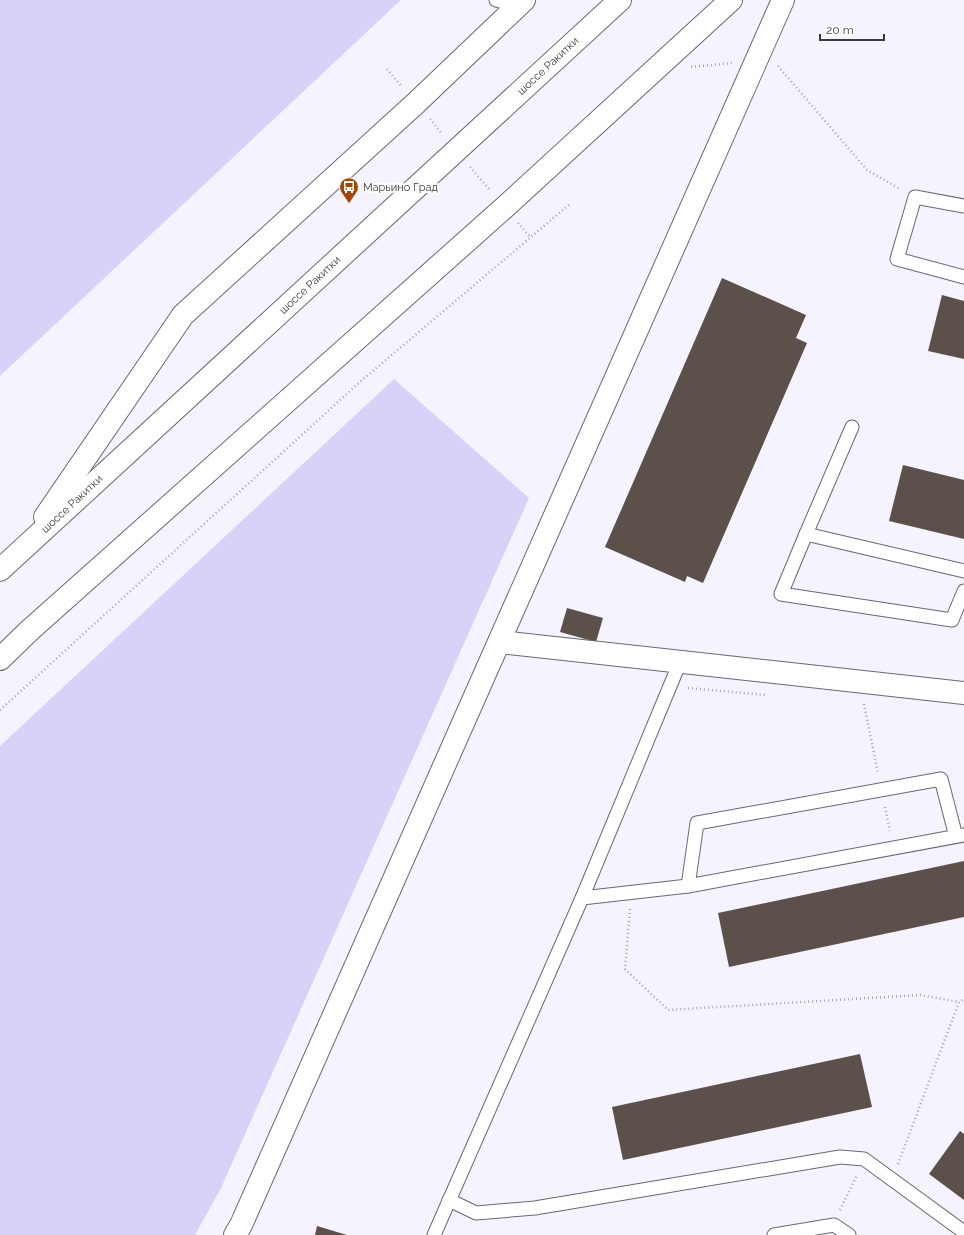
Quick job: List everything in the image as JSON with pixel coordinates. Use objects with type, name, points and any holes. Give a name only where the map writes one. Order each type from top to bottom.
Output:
[{"type":"street","name":"шоссе Ракитки","points":[[0,570],[620,0]]},
{"type":"street","points":[[0,659],[36,625],[505,207],[731,0]]},
{"type":"street","points":[[235,1235],[244,1218],[500,642],[783,0]]},
{"type":"street","points":[[24,548],[183,315],[416,103],[521,3]]},
{"type":"street","points":[[500,642],[964,693]]},
{"type":"lane","points":[[496,0],[521,3]]},
{"type":"lane","points":[[964,206],[915,197],[897,259],[964,277]]},
{"type":"lane","points":[[852,427],[781,594],[952,620],[964,591]]},
{"type":"lane","points":[[806,534],[964,571]]},
{"type":"lane","points":[[434,1235],[582,898],[680,662]]},
{"type":"lane","points":[[582,898],[688,886],[959,832],[941,779],[697,823],[688,886]]},
{"type":"lane","points":[[449,1200],[476,1213],[535,1208],[840,1157],[864,1159],[964,1232]]},
{"type":"lane","points":[[774,1235],[834,1225],[849,1235]]},
{"type":"path","points":[[0,710],[361,380],[570,204]]},
{"type":"path","points":[[632,892],[625,969],[668,1010],[920,995],[960,1002]]},
{"type":"path","points":[[892,1179],[960,1002],[964,999]]},
{"type":"path","points":[[834,1225],[864,1159]]},
{"type":"shaded area","points":[[0,0],[401,0],[0,376]]},
{"type":"shaded area","points":[[394,379],[529,498],[221,1188],[195,1235],[0,1235],[0,746]]},
{"type":"building","points":[[722,278],[806,315],[796,338],[807,343],[703,583],[687,576],[685,582],[605,547]]},
{"type":"building","points":[[942,295],[964,301],[964,359],[928,351]]},
{"type":"building","points":[[903,465],[964,480],[964,539],[889,521]]},
{"type":"building","points":[[567,608],[603,618],[596,642],[560,632]]},
{"type":"building","points":[[964,861],[964,917],[729,967],[718,913]]},
{"type":"building","points":[[860,1054],[872,1107],[623,1160],[612,1107]]},
{"type":"building","points":[[960,1131],[964,1134],[964,1200],[929,1174]]},
{"type":"building","points":[[317,1226],[347,1235],[315,1235]]},
{"type":"place","name":"Марьино Град","points":[[349,204]]}]
